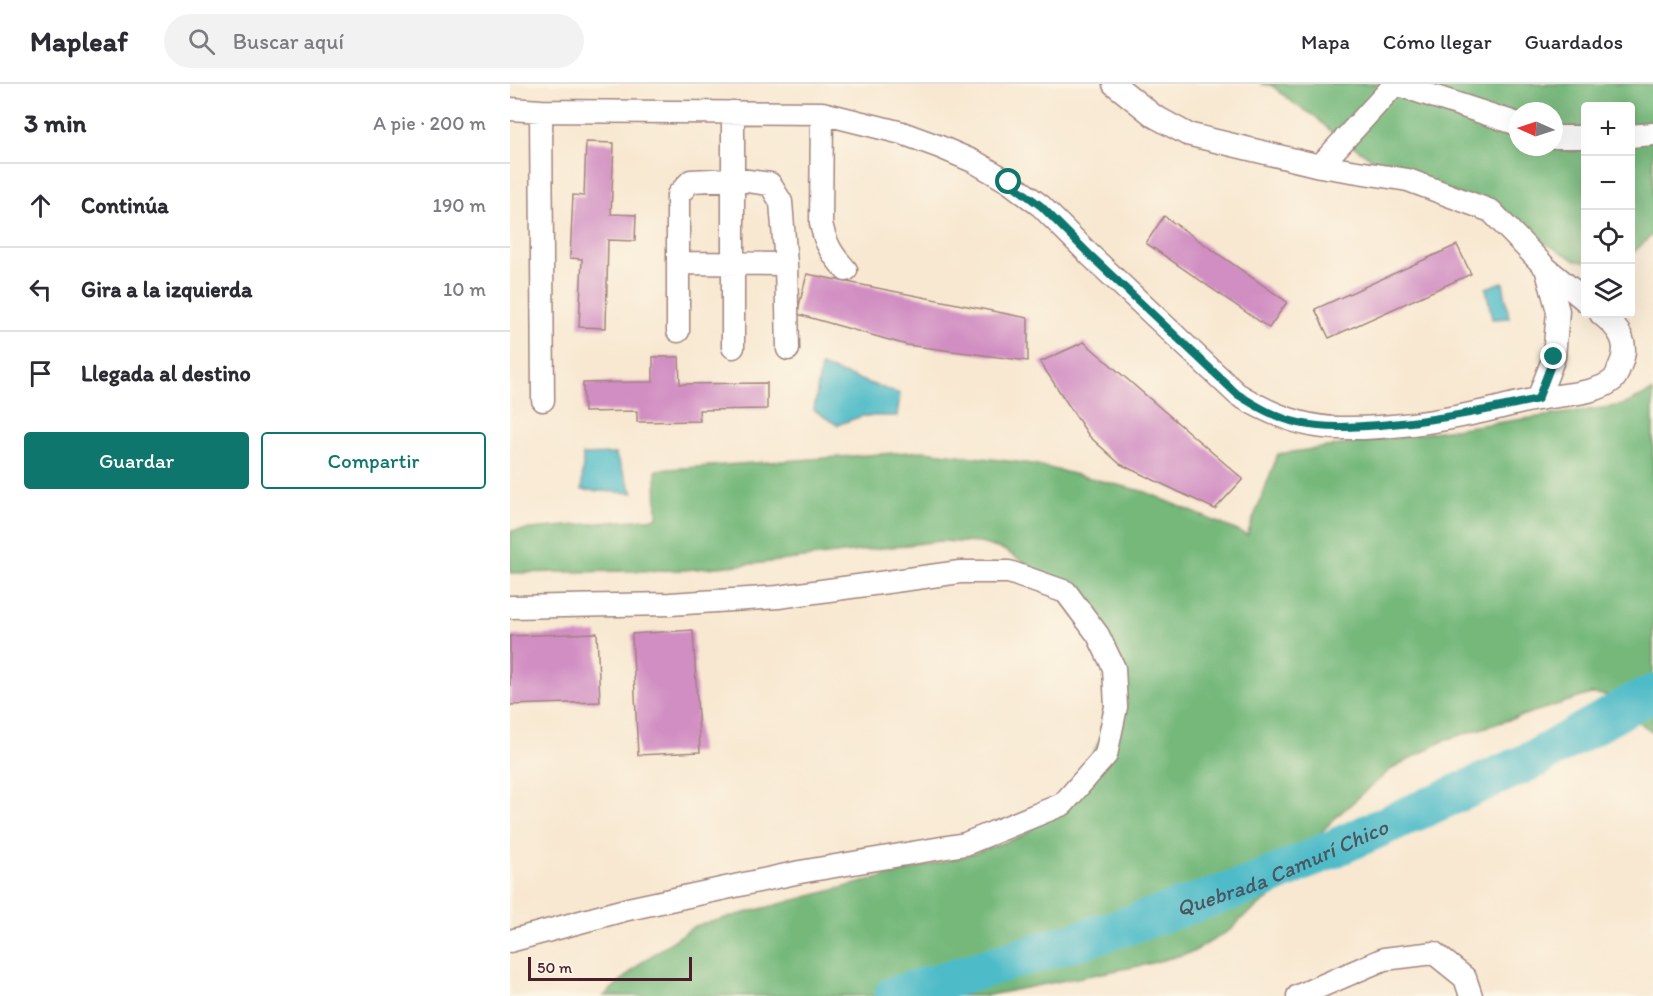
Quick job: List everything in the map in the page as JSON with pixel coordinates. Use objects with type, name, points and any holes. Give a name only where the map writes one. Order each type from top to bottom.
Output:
[{"type":"street","points":[[1114,84],[1154,116],[1187,134],[1320,166],[1408,180],[1491,211],[1546,268],[1581,297]]},
{"type":"street","points":[[1320,166],[1396,84],[1509,121]]},
{"type":"street","points":[[510,109],[822,113],[911,136],[975,162],[1009,182],[1041,206],[1237,394],[1265,411],[1298,423],[1338,429],[1416,423],[1479,413],[1538,399],[1591,390],[1614,380],[1624,359],[1623,341],[1618,328],[1606,318]]},
{"type":"street","points":[[541,111],[543,400]]},
{"type":"street","points":[[733,112],[733,347]]},
{"type":"street","points":[[822,113],[821,224],[824,240],[832,255],[846,270]]},
{"type":"street","points":[[1635,136],[1653,134]]},
{"type":"street","points":[[1563,137],[1581,137]]},
{"type":"street","points":[[678,331],[678,195],[691,181],[733,179],[770,184],[781,202],[786,264],[788,349]]},
{"type":"street","points":[[678,263],[786,264]]},
{"type":"street","points":[[1538,399],[1554,357],[1558,311],[1546,268]]},
{"type":"street","points":[[510,607],[670,604],[778,597],[960,572],[1009,572],[1066,592],[1098,635],[1114,668],[1116,707],[1106,755],[1063,804],[965,844],[800,872],[628,909],[510,941]]},
{"type":"street","points":[[1298,996],[1384,959],[1434,953],[1465,978],[1471,996]]},
{"type":"green space","points":[[1260,84],[1653,84],[1653,234],[1635,251],[1635,102],[1581,102],[1581,261],[1575,260],[1460,195],[1381,165],[1329,130],[1315,116],[1296,105],[1271,85]]},
{"type":"green space","points":[[1653,391],[1653,732],[1620,709],[1606,695],[1591,694],[1445,740],[1390,770],[1336,817],[1297,860],[1293,873],[1282,889],[1242,918],[1232,929],[1193,952],[1144,965],[984,996],[604,996],[642,962],[695,926],[968,855],[1022,836],[1065,806],[1101,738],[1110,665],[1043,574],[1004,550],[980,543],[940,541],[762,563],[684,570],[510,573],[510,531],[657,518],[656,470],[923,451],[1033,464],[1146,492],[1247,535],[1278,454],[1623,405]]},
{"type":"water","points":[[1503,282],[1509,318],[1492,319],[1486,288]]},
{"type":"water","points":[[821,366],[900,394],[897,416],[862,416],[837,425],[814,410]]},
{"type":"water","points":[[615,454],[633,493],[582,490],[583,455]]},
{"type":"building","points":[[586,142],[614,143],[611,214],[636,215],[635,241],[608,240],[606,328],[579,327],[582,259],[570,258],[573,195],[584,196]]},
{"type":"building","points":[[1164,216],[1287,302],[1269,328],[1146,243]]},
{"type":"building","points":[[1457,245],[1471,274],[1329,338],[1315,309]]},
{"type":"building","points":[[807,274],[1028,318],[1028,361],[907,345],[797,314]]},
{"type":"building","points":[[1084,342],[1243,479],[1215,509],[1120,464],[1089,436],[1040,362]]},
{"type":"building","points":[[653,357],[679,357],[680,384],[767,383],[767,409],[699,410],[700,421],[637,422],[637,411],[584,412],[583,383],[653,382]]},
{"type":"building","points":[[693,630],[700,752],[638,755],[632,634]]},
{"type":"building","points":[[597,633],[600,702],[510,705],[510,636]]},
{"type":"waterway","name":"Quebrada Camurí Chico","points":[[893,996],[1120,928],[1258,882],[1533,760],[1653,694]]},
{"type":"route","points":[[1009,182],[1041,206],[1237,394],[1265,411],[1298,423],[1338,429],[1416,423],[1479,413],[1538,399],[1554,357]]}]
